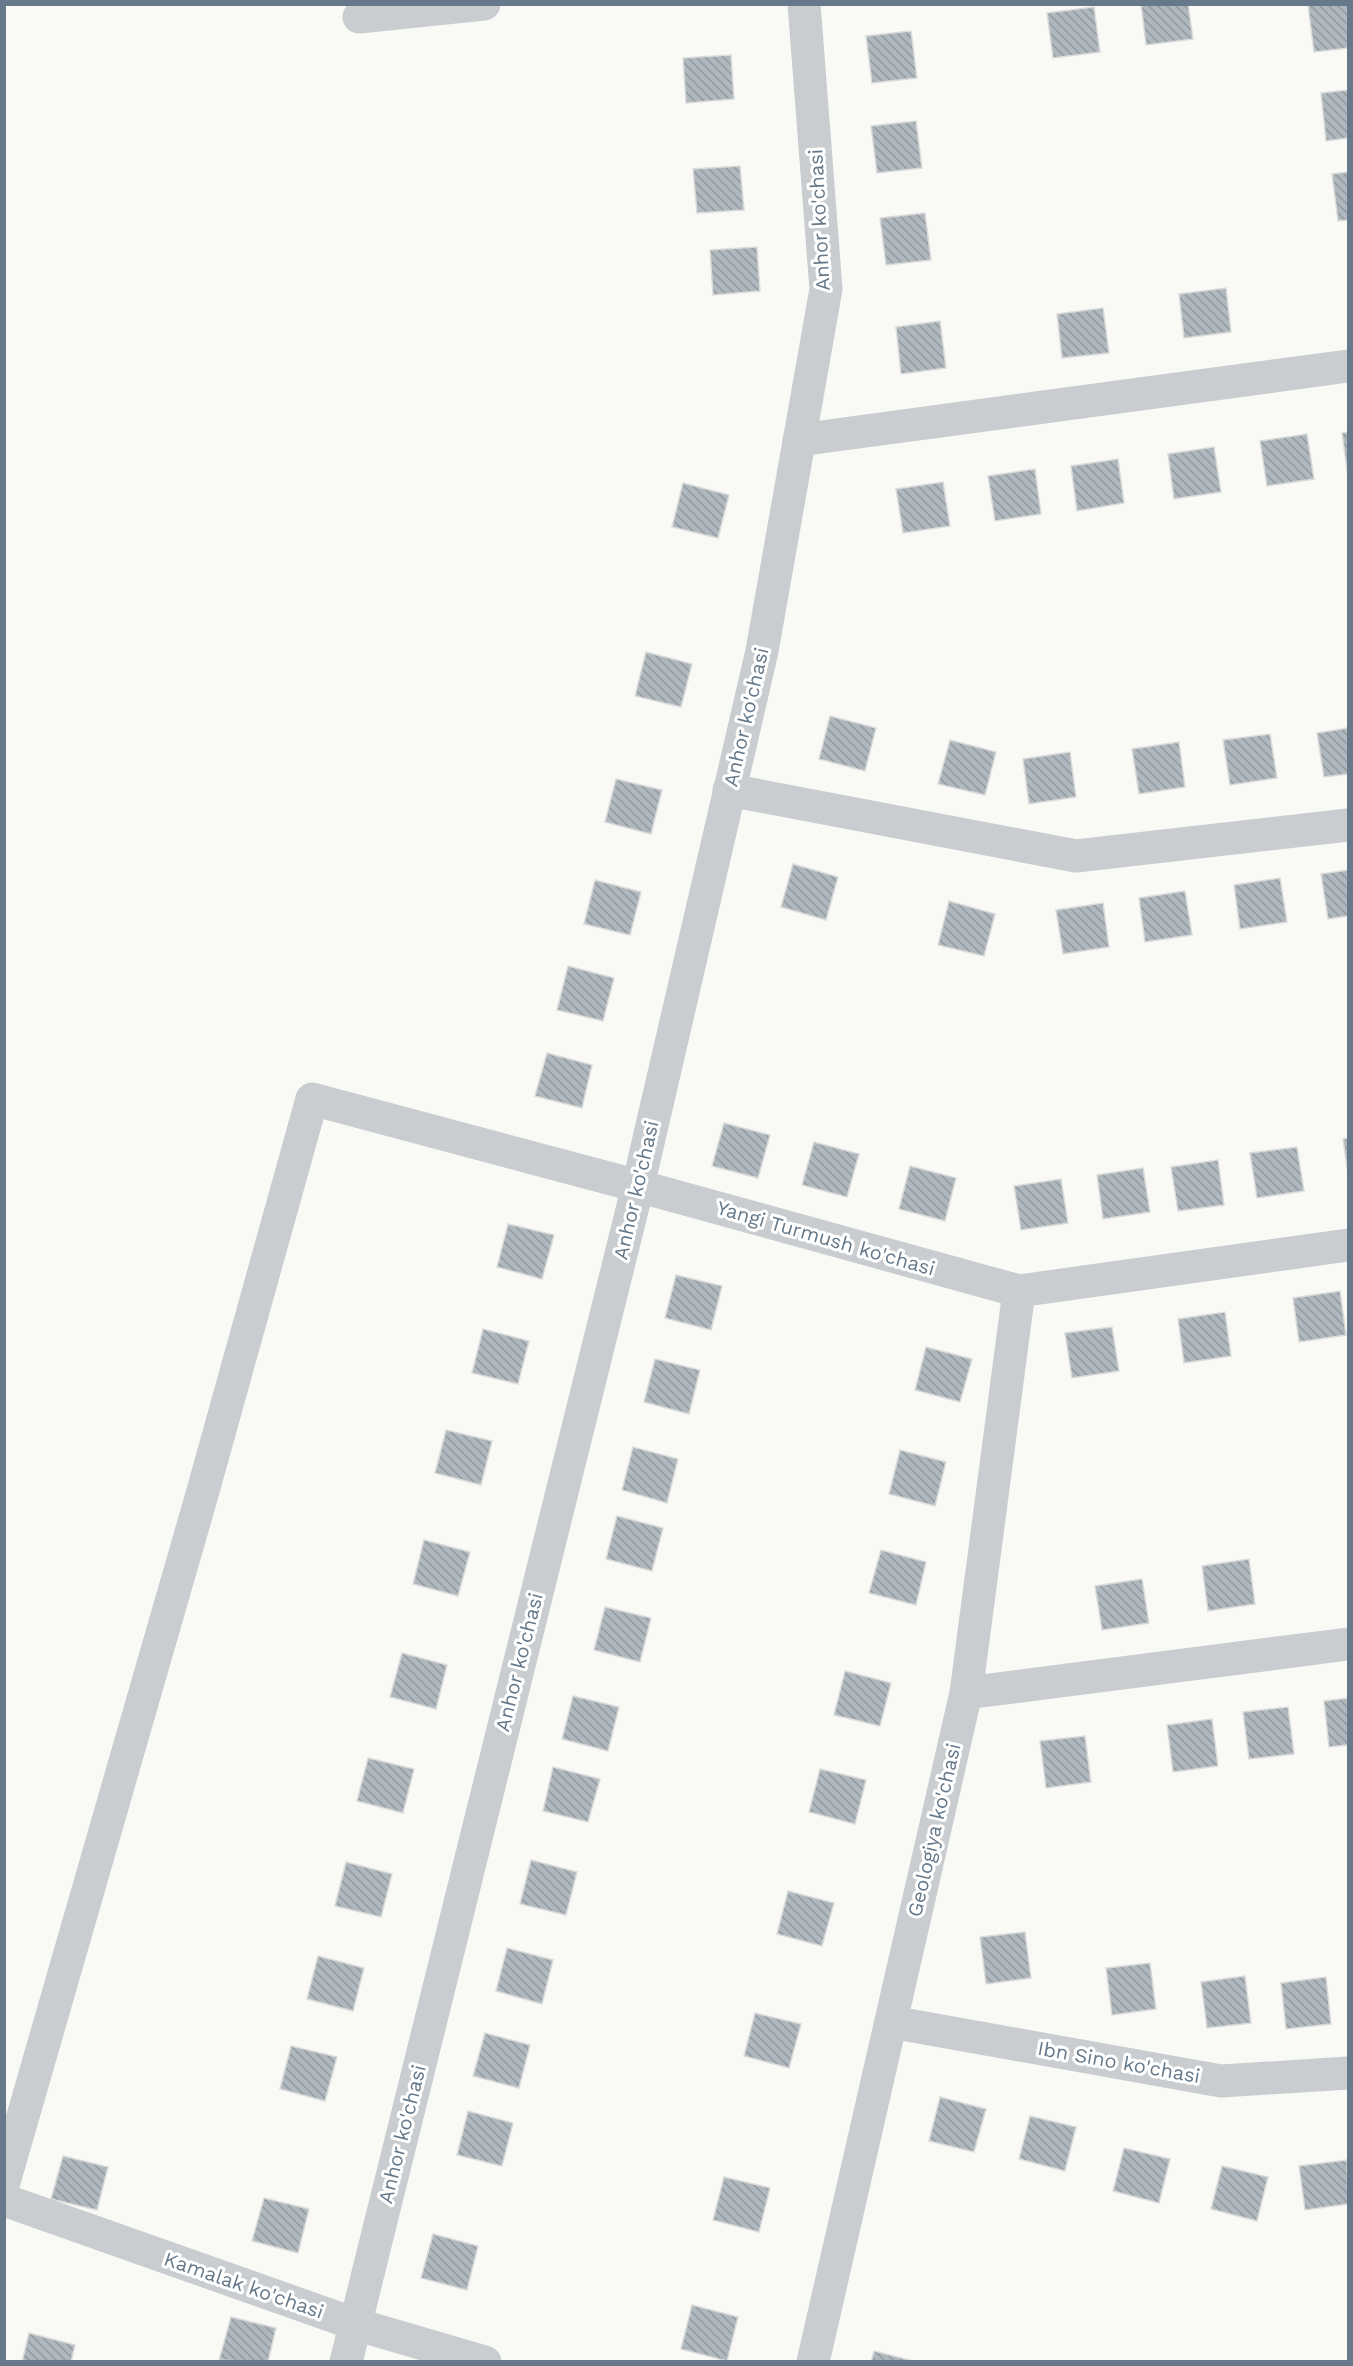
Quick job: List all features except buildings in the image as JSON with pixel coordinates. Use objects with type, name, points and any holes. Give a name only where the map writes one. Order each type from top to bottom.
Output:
[{"type":"street","points":[[359,17],[484,4]]},
{"type":"street","name":"Anhor ko'chasi","points":[[346,2361],[638,1186],[762,651],[826,289],[804,4]]},
{"type":"street","points":[[799,440],[1348,366]]},
{"type":"street","points":[[729,790],[1076,856],[1348,825]]},
{"type":"street","name":"Yangi Turmush ko'chasi","points":[[4,2182],[201,1498],[312,1099],[638,1186],[1019,1292],[1348,1245]]},
{"type":"street","name":"Geologiya ko'chasi","points":[[813,2361],[966,1693],[1019,1292]]},
{"type":"street","points":[[966,1693],[1348,1644]]},
{"type":"street","name":"Ibn Sino ko'chasi","points":[[891,2022],[1221,2081],[1348,2073]]},
{"type":"street","name":"Kamalak ko'chasi","points":[[4,2200],[355,2324],[485,2361]]}]
